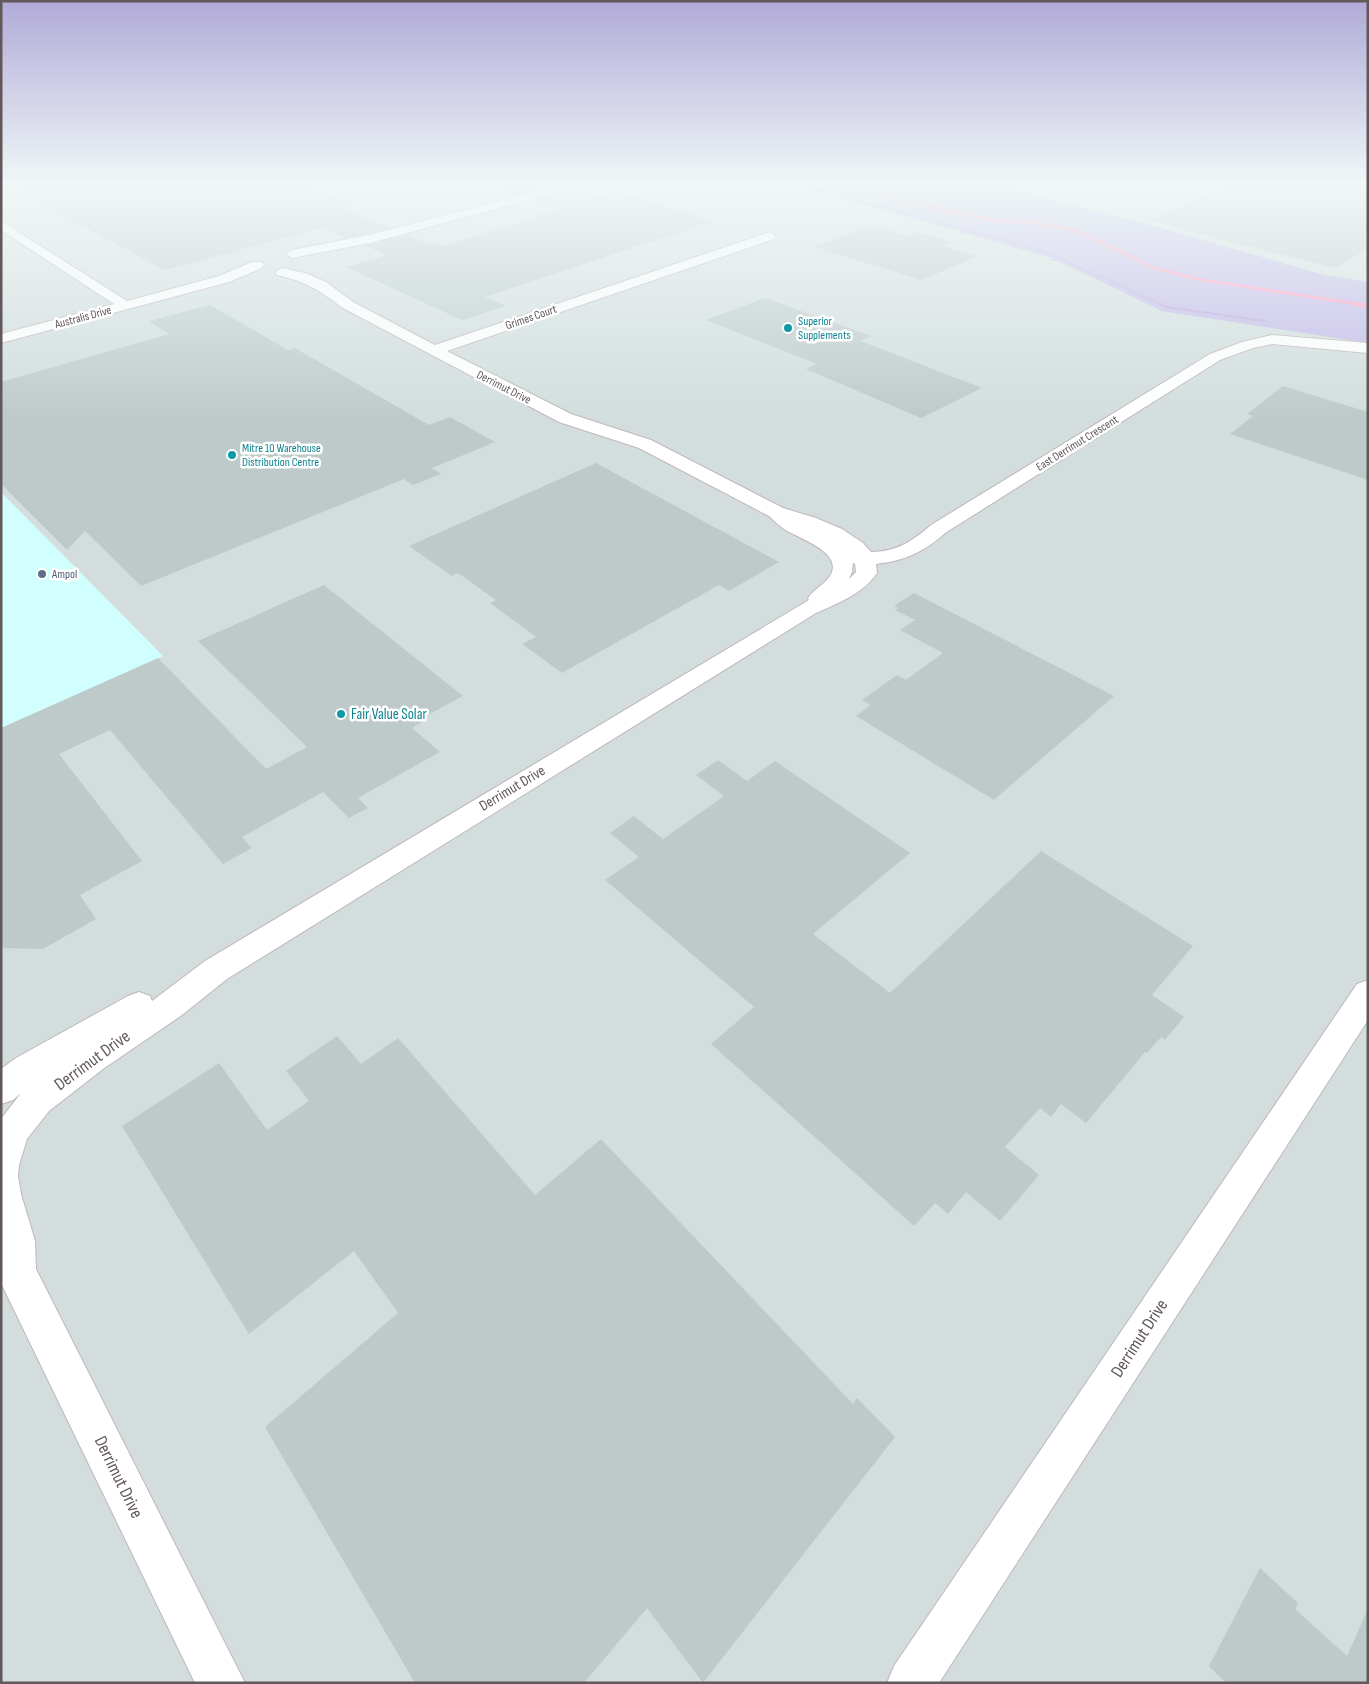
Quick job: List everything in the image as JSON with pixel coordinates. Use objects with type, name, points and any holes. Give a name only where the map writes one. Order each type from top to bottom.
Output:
[{"type":"street","points":[[56,261],[126,306]]},
{"type":"street","name":"Australis Drive","points":[[1,339],[235,275],[268,261]]},
{"type":"street","name":"Derrimut Drive","points":[[1,1174],[1,1165],[14,1108],[37,1100],[86,1062],[171,1005],[216,970],[808,608],[839,578],[843,568],[853,554],[829,545],[791,525],[776,512],[645,444],[564,418],[348,305],[321,285],[300,276],[261,269],[271,261]]},
{"type":"street","name":"Australis Drive","points":[[193,287],[299,268],[312,261]]},
{"type":"street","name":"Grimes Court","points":[[434,350],[698,261]]},
{"type":"street","name":"Derrimut Drive","points":[[308,263],[321,285]]},
{"type":"street","name":"East Derrimut Crescent","points":[[853,554],[896,555],[917,548],[938,529],[1215,358],[1250,343],[1270,339],[1338,343],[1368,348]]},
{"type":"street","name":"Derrimut Drive","points":[[1,1089],[28,1069],[164,993],[216,970]]},
{"type":"street","name":"Derrimut Drive","points":[[911,1683],[1368,993]]},
{"type":"street","name":"Derrimut Drive","points":[[1,1178],[3,1194],[16,1241],[9,1264],[221,1683]]},
{"type":"path","points":[[1063,261],[1166,308],[1270,322]]},
{"type":"shaded area","points":[[1,261],[1368,261],[1368,1683],[1,1683],[1,730],[163,656],[1,492]]},
{"type":"shaded area","points":[[1052,261],[1274,261],[1324,275],[1368,282],[1368,343],[1162,311],[1062,263]]},
{"type":"shaded area","name":"Ampol","points":[[1,492],[164,656],[1,730]]},
{"type":"building","points":[[147,261],[200,261],[164,270]]},
{"type":"building","points":[[368,261],[594,261],[485,297],[506,306],[462,320],[346,267]]},
{"type":"building","points":[[859,261],[967,261],[922,280]]},
{"type":"building","points":[[1306,261],[1348,261],[1335,268]]},
{"type":"building","points":[[765,298],[871,336],[861,341],[982,388],[921,418],[806,369],[817,364],[706,320]]},
{"type":"building","name":"Mitre 10 Warehouse Distribution Centre","points":[[210,305],[288,350],[295,348],[429,425],[450,417],[495,442],[432,468],[441,474],[413,485],[404,479],[141,586],[85,531],[67,550],[1,484],[1,382],[169,334],[149,321]]},
{"type":"building","points":[[1283,386],[1368,412],[1368,480],[1230,434],[1253,416],[1247,414]]},
{"type":"building","points":[[596,463],[779,562],[729,591],[719,585],[562,673],[522,644],[536,637],[490,603],[496,600],[458,573],[452,576],[409,546]]},
{"type":"building","points":[[324,585],[463,696],[424,717],[427,719],[412,728],[440,752],[358,798],[368,808],[349,818],[323,792],[242,837],[252,848],[223,864],[110,730],[59,754],[142,861],[80,895],[96,919],[43,949],[1,948],[1,728],[158,658],[266,769],[307,747],[198,641]]},
{"type":"building","points":[[914,593],[1114,696],[994,800],[856,716],[871,705],[862,700],[897,675],[906,680],[943,653],[900,630],[915,620],[895,610],[899,608],[894,606]]},
{"type":"building","points":[[718,760],[747,781],[775,761],[910,853],[813,934],[890,993],[1041,851],[1193,946],[1152,995],[1184,1017],[1165,1040],[1161,1037],[1147,1053],[1145,1052],[1086,1123],[1061,1104],[1051,1117],[1040,1108],[1005,1147],[1039,1175],[1000,1221],[966,1192],[948,1214],[935,1203],[914,1226],[711,1044],[754,1007],[605,880],[639,857],[610,833],[634,816],[663,839],[724,796],[696,775]]},
{"type":"building","points":[[337,1036],[361,1064],[398,1038],[535,1195],[601,1139],[853,1404],[857,1398],[895,1437],[703,1683],[647,1608],[584,1683],[415,1683],[265,1427],[398,1313],[354,1251],[249,1334],[122,1126],[219,1063],[267,1130],[309,1101],[286,1071]]},
{"type":"building","points":[[1260,1568],[1298,1603],[1295,1609],[1347,1656],[1368,1609],[1368,1683],[1226,1683],[1209,1666]]},
{"type":"waterway","points":[[1138,261],[1151,267],[1196,279],[1364,305]]},
{"type":"waterway","points":[[1356,304],[1368,306]]},
{"type":"place","name":"Superior Supplements","points":[[788,328]]},
{"type":"place","name":"Mitre 10 Warehouse Distribution Centre","points":[[232,455]]},
{"type":"place","name":"Ampol","points":[[42,574]]},
{"type":"place","name":"Fair Value Solar","points":[[341,714]]}]
